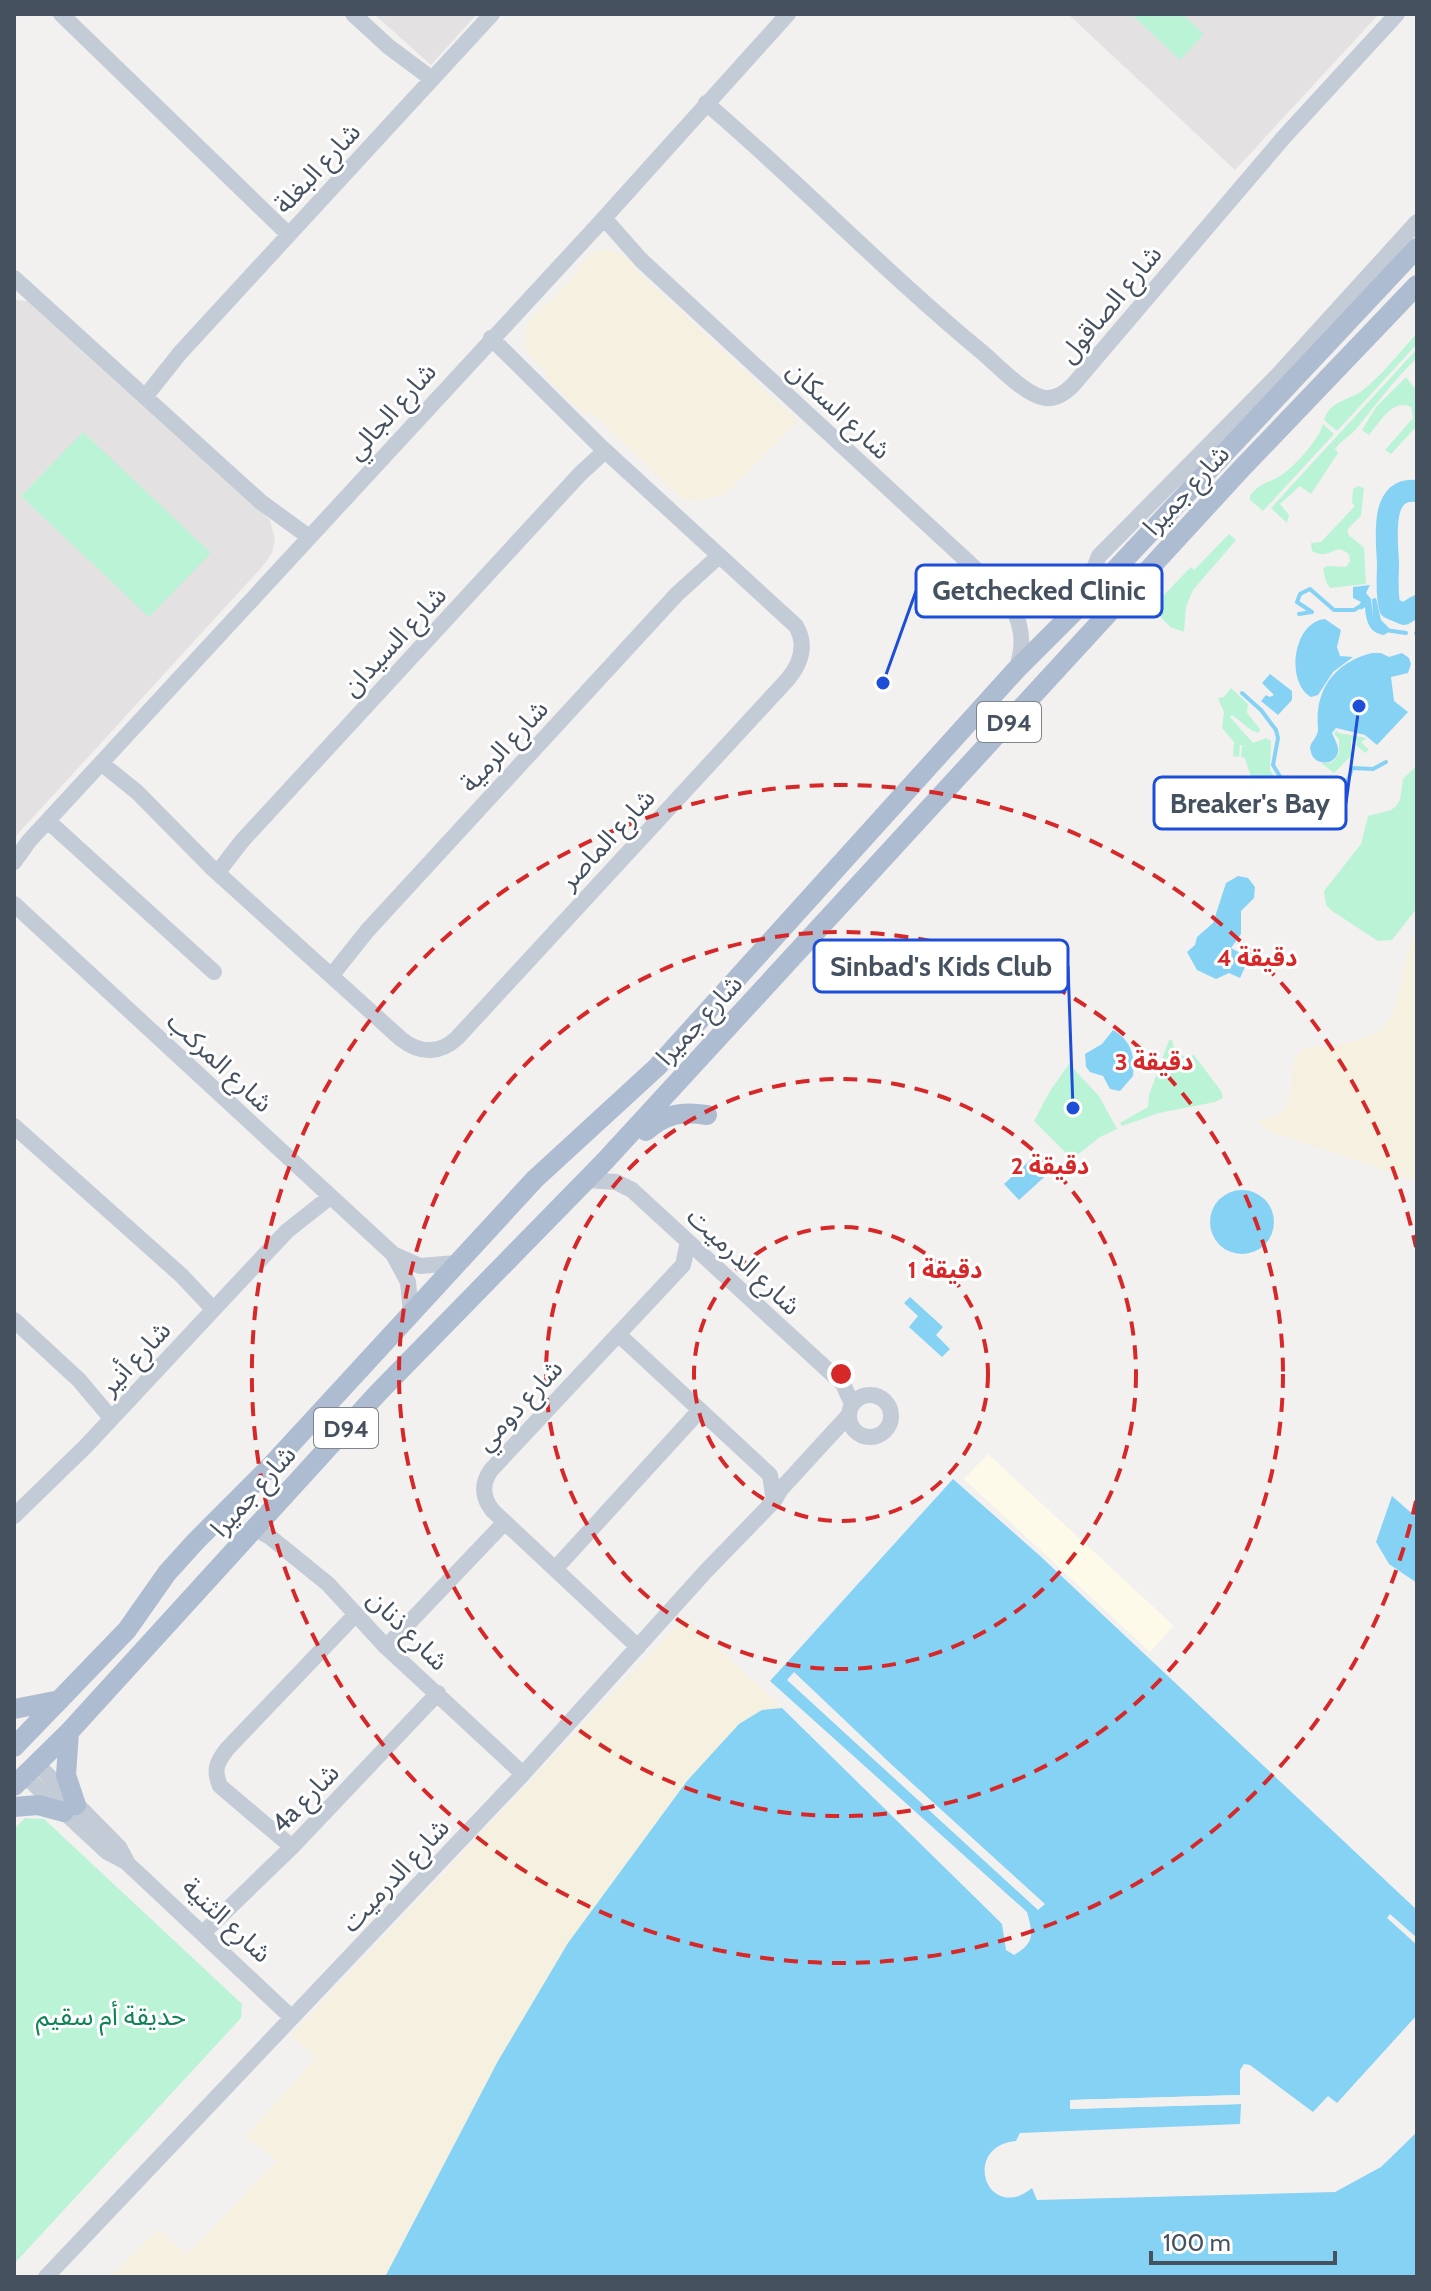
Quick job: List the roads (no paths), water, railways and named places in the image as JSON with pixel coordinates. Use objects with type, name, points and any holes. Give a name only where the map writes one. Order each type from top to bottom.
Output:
[{"type":"main road","name":"شارع جميرا","points":[[19,1760],[60,1700],[127,1630],[167,1573],[189,1548],[268,1469],[535,1179],[636,1088],[708,1013],[1015,671],[1097,589],[1417,248]]},
{"type":"main road","points":[[1417,278],[1384,311],[1382,322],[1394,323],[1417,305]]},
{"type":"main road","name":"شارع جميرا","points":[[19,1760],[69,1732],[377,1394],[604,1162],[1241,469],[1417,285]]},
{"type":"main road","points":[[833,913],[857,911]]},
{"type":"main road","points":[[675,1085],[670,1078],[671,1069],[700,1036],[708,1013]]},
{"type":"main road","points":[[604,1162],[612,1138],[641,1104],[642,1095],[636,1088]]},
{"type":"main road","points":[[604,1162],[621,1154],[665,1117],[679,1112],[707,1115]]},
{"type":"main road","points":[[14,1709],[60,1700]]},
{"type":"main road","points":[[14,1807],[38,1805],[70,1809],[66,1775],[69,1732]]},
{"type":"street","points":[[61,14],[250,195],[292,231]]},
{"type":"street","points":[[353,14],[428,83]]},
{"type":"street","name":"شارع البغلة","points":[[141,393],[492,14]]},
{"type":"street","name":"شارع الجالي","points":[[14,862],[29,841],[788,14]]},
{"type":"street","name":"شارع الصاقول","points":[[710,100],[954,329],[1032,393],[1042,398],[1056,397],[1073,385],[1284,137],[1397,14]]},
{"type":"street","name":"شارع السكان","points":[[600,222],[1006,597],[1014,607],[1022,632],[1020,659],[1015,671]]},
{"type":"street","points":[[1097,589],[1095,566],[1099,556],[1277,376],[1417,222]]},
{"type":"street","points":[[17,286],[305,541]]},
{"type":"street","name":"شارع الماصر","points":[[104,760],[214,869],[401,1039],[412,1046],[434,1051],[457,1038],[796,668],[803,643],[796,626],[602,449],[523,371],[487,342]]},
{"type":"street","name":"شارع السيدان","points":[[214,869],[602,449]]},
{"type":"street","name":"شارع الرمية","points":[[328,971],[715,553]]},
{"type":"street","name":"شارع السكان","points":[[1006,597],[1041,609],[1079,607]]},
{"type":"street","points":[[48,821],[214,972]]},
{"type":"street","name":"شارع الجالي","points":[[14,852],[29,841]]},
{"type":"street","name":"شارع المركب","points":[[14,904],[393,1254],[420,1266],[456,1263]]},
{"type":"street","points":[[14,1126],[217,1305]]},
{"type":"street","name":"شارع الدرميت","points":[[46,2277],[523,1774],[774,1501],[795,1474],[850,1410],[862,1396],[875,1395],[886,1402],[891,1413],[890,1424],[883,1433],[872,1438],[857,1433],[851,1427],[850,1410],[843,1384],[627,1186],[587,1180]]},
{"type":"street","name":"شارع أنير","points":[[15,1513],[86,1446],[326,1193]]},
{"type":"street","points":[[688,1242],[683,1265],[707,1259]]},
{"type":"street","name":"شارع المركب","points":[[393,1254],[408,1282],[411,1313]]},
{"type":"street","name":"شارع دومي","points":[[638,1647],[505,1522],[486,1501],[484,1489],[487,1476],[683,1265]]},
{"type":"street","points":[[14,1320],[115,1414]]},
{"type":"street","points":[[618,1334],[770,1475],[774,1501]]},
{"type":"street","points":[[555,1569],[700,1410]]},
{"type":"street","name":"شارع الدرميت","points":[[774,1501],[785,1495],[833,1443],[857,1433]]},
{"type":"street","points":[[770,1475],[795,1474]]},
{"type":"street","points":[[386,1647],[505,1522]]},
{"type":"street","name":"شارع ذنان","points":[[253,1528],[275,1541],[328,1584],[386,1647],[523,1774]]},
{"type":"street","points":[[292,1847],[220,1786],[216,1778],[216,1763],[356,1614]]},
{"type":"street","name":"4a شارع","points":[[203,1933],[292,1847],[438,1693]]},
{"type":"street","name":"شارع الثنية","points":[[19,1760],[70,1809],[119,1847],[126,1862],[291,2017]]},
{"type":"water","points":[[1370,585],[1366,593],[1371,599],[1373,617],[1372,599],[1376,598],[1381,620],[1391,630],[1384,635],[1372,629],[1365,607],[1361,610],[1361,602],[1353,598],[1353,587]]},
{"type":"water","points":[[1325,619],[1341,630],[1337,647],[1340,656],[1353,657],[1333,672],[1318,695],[1311,697],[1298,679],[1296,654],[1306,630]]},
{"type":"water","points":[[1372,653],[1389,657],[1402,653],[1409,658],[1408,673],[1391,677],[1394,701],[1408,712],[1377,745],[1365,735],[1336,728],[1332,733],[1337,755],[1330,762],[1316,760],[1310,747],[1317,733],[1318,711],[1324,690],[1343,666]]},
{"type":"water","points":[[1270,674],[1292,691],[1292,700],[1278,715],[1261,701],[1266,695],[1274,695],[1262,683]]},
{"type":"water","points":[[1238,876],[1248,878],[1255,887],[1254,898],[1241,911],[1241,934],[1231,948],[1244,955],[1246,965],[1240,978],[1229,973],[1216,979],[1197,970],[1187,952],[1195,945],[1197,937],[1213,923],[1226,883]]},
{"type":"water","points":[[1113,1030],[1128,1044],[1133,1062],[1133,1076],[1120,1091],[1110,1089],[1103,1076],[1090,1072],[1086,1067],[1085,1054],[1102,1044]]},
{"type":"water","points":[[1037,1154],[1052,1170],[1019,1200],[1004,1184]]},
{"type":"water","points":[[1242,1190],[1260,1196],[1268,1204],[1274,1222],[1268,1240],[1260,1248],[1242,1254],[1224,1248],[1216,1240],[1210,1222],[1216,1204],[1224,1196]]},
{"type":"water","points":[[910,1297],[943,1327],[936,1335],[950,1349],[942,1357],[909,1327],[918,1316],[904,1303]]},
{"type":"water","points":[[953,1479],[1039,1555],[1417,1910],[1416,1937],[1390,1914],[1387,1918],[1417,1945],[1417,2015],[1337,2103],[1328,2096],[1313,2112],[1250,2065],[1244,2064],[1240,2070],[1240,2095],[1071,2100],[1070,2109],[1241,2104],[1240,2124],[1020,2133],[1016,2141],[991,2152],[986,2162],[988,2183],[994,2192],[1003,2197],[1017,2196],[1032,2188],[1037,2200],[1335,2192],[1381,2167],[1417,2132],[1417,2277],[385,2277],[498,2061],[568,1943],[687,1781],[739,1724],[762,1710],[782,1708],[991,1913],[1002,1924],[1006,1950],[1014,1955],[1029,1942],[1031,1932],[1027,1912],[770,1681]]},
{"type":"water","points":[[1392,1496],[1417,1518],[1417,1583],[1389,1564],[1376,1542]]},
{"type":"waterway","points":[[1417,491],[1396,497],[1388,516],[1387,529],[1390,608],[1404,614],[1417,606]]},
{"type":"waterway","points":[[1299,614],[1312,612],[1297,602],[1300,594],[1310,589],[1334,610],[1354,610],[1364,604]]},
{"type":"waterway","points":[[1385,630],[1406,633]]},
{"type":"waterway","points":[[1242,693],[1261,710],[1276,730],[1278,738],[1273,765],[1301,811],[1311,812],[1327,791],[1346,786],[1352,768],[1373,769],[1386,762]]},
{"type":"place","name":"Getchecked Clinic","points":[[883,683]]},
{"type":"place","name":"Breaker's Bay","points":[[1359,706]]},
{"type":"place","name":"Sinbad's Kids Club","points":[[1073,1108]]},
{"type":"park label","name":"حديقة أم سقيم","points":[[111,2016]]}]
